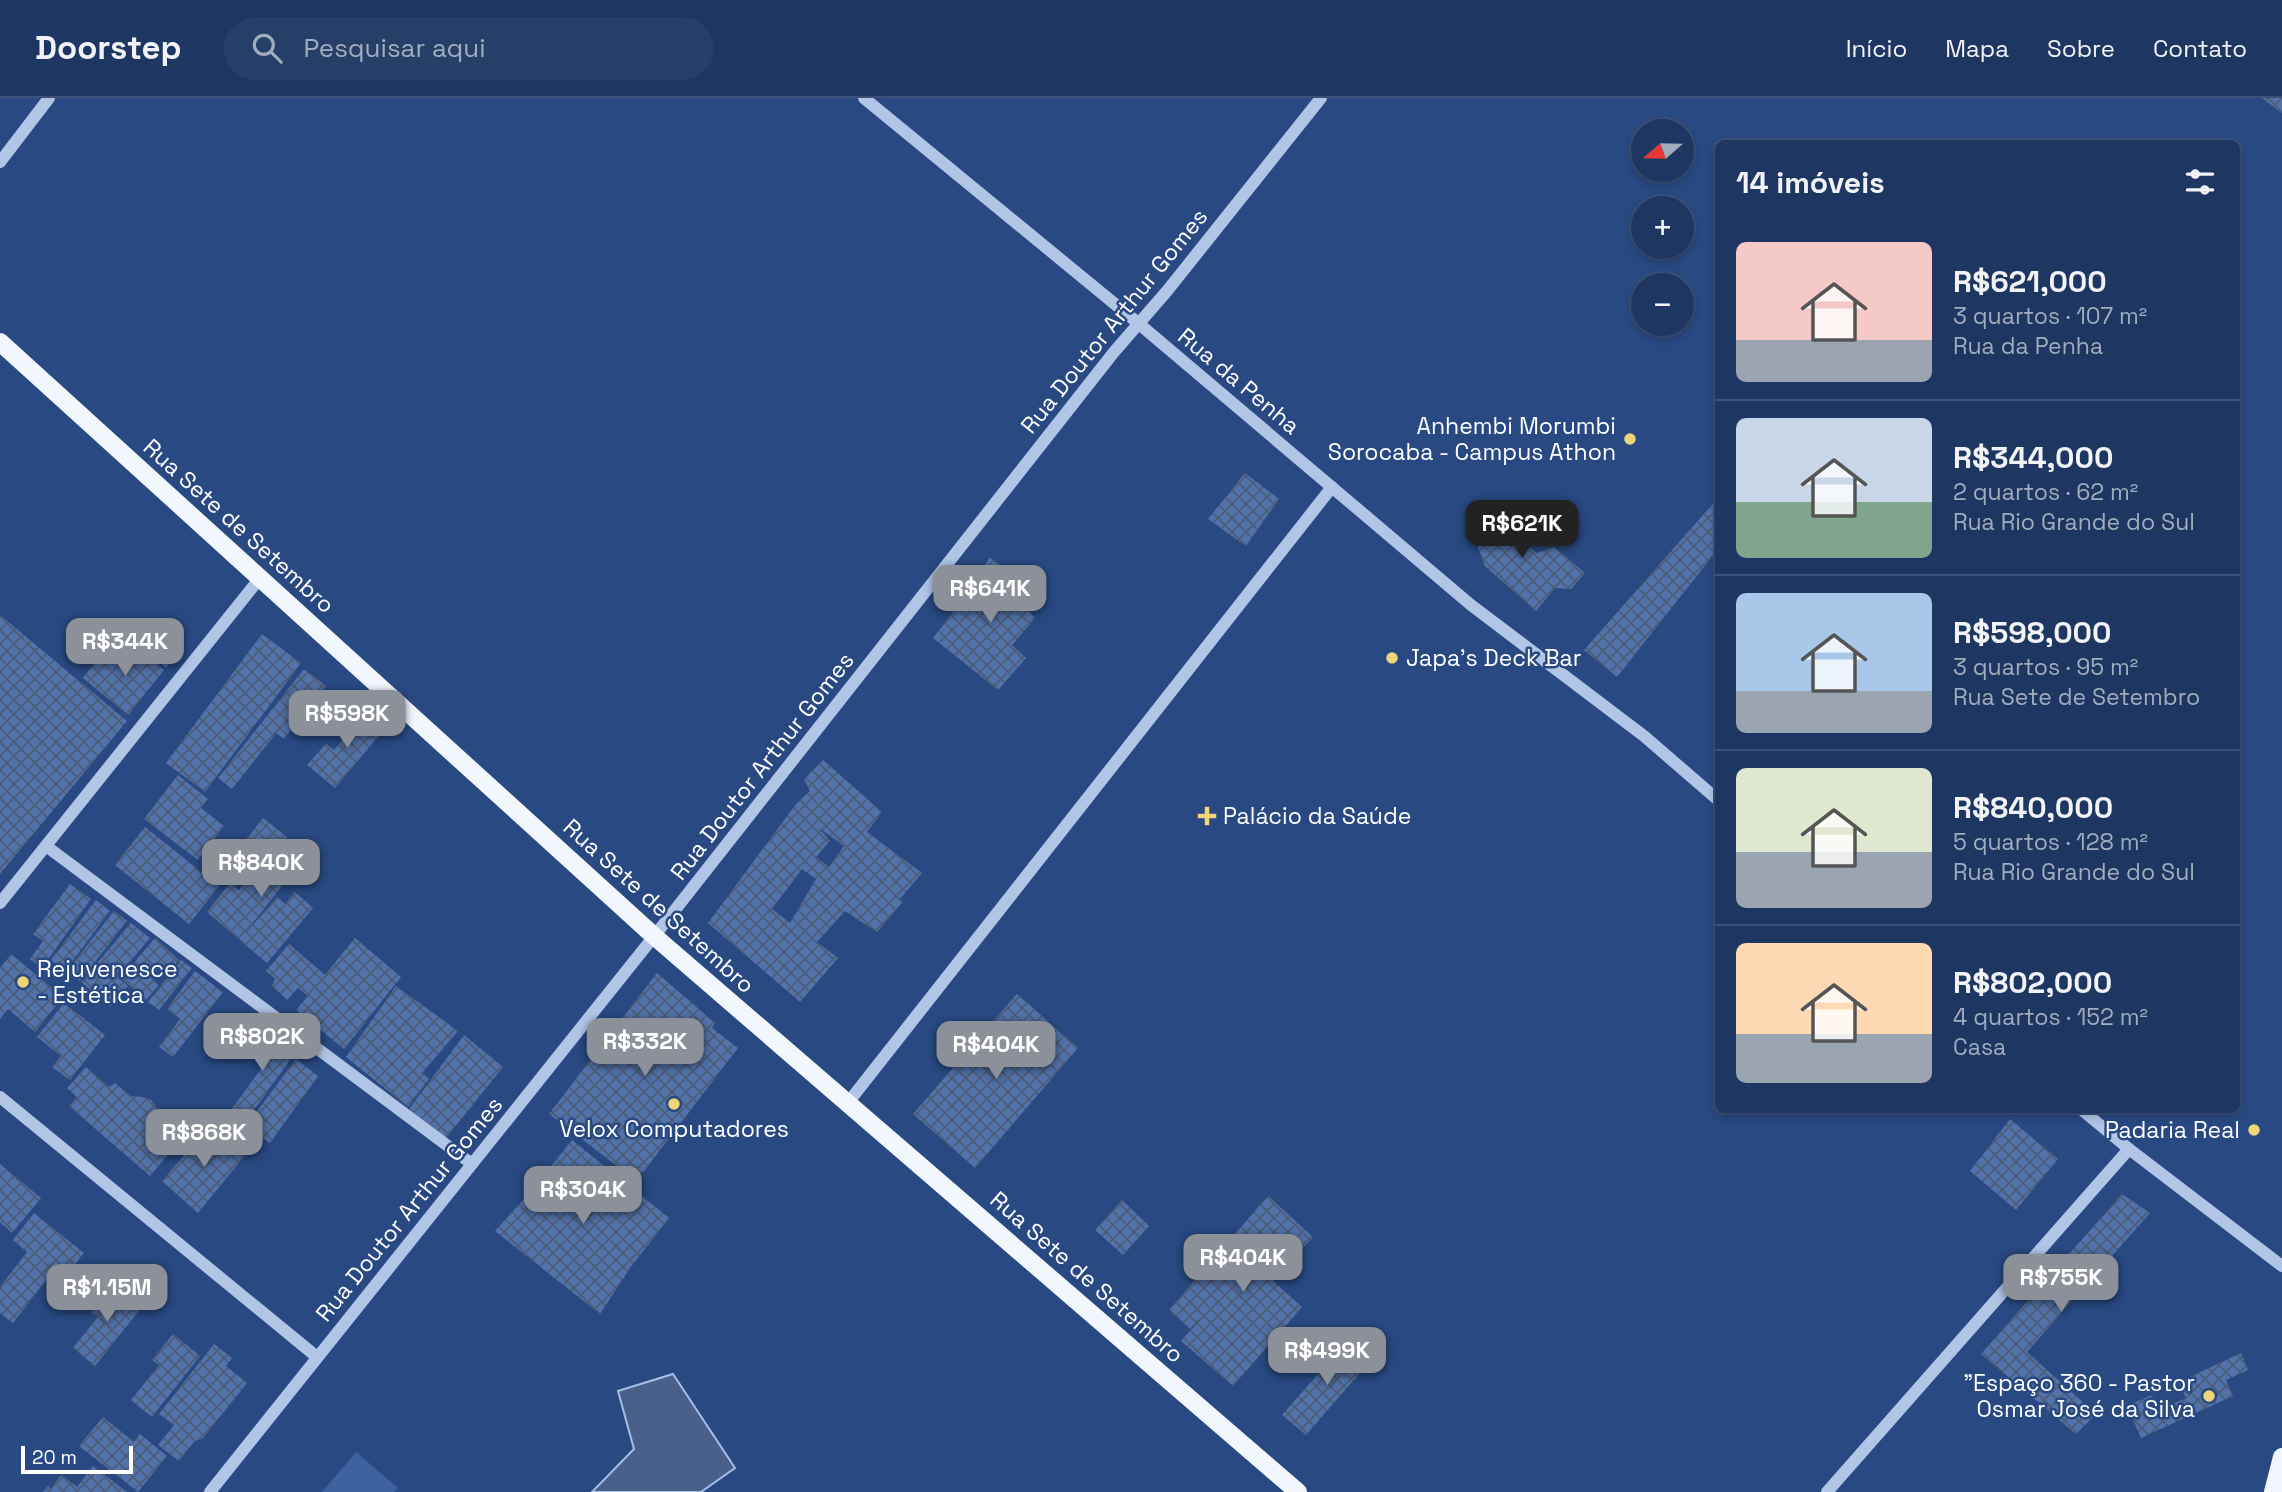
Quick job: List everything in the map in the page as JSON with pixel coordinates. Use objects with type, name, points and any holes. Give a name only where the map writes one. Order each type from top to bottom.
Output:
[{"type":"main road","name":"Rua Sete de Setembro","points":[[0,342],[654,936],[1298,1492]]},
{"type":"main road","points":[[2273,1492],[2282,1457]]},
{"type":"street","points":[[0,162],[49,98]]},
{"type":"street","name":"Rua da Penha","points":[[864,98],[1139,323],[1471,606],[1644,736],[1715,797]]},
{"type":"street","name":"Rua Doutor Arthur Gomes","points":[[210,1492],[1321,98]]},
{"type":"street","points":[[847,1104],[1332,487]]},
{"type":"street","points":[[0,903],[260,578]]},
{"type":"street","points":[[46,846],[472,1164]]},
{"type":"street","points":[[0,1097],[317,1357]]},
{"type":"street","points":[[2086,1113],[2282,1266]]},
{"type":"street","points":[[1827,1492],[2129,1149]]},
{"type":"shaded area","points":[[673,1374],[735,1468],[701,1492],[592,1492],[634,1449],[618,1391]]},
{"type":"shaded area","points":[[356,1452],[398,1488],[394,1492],[322,1492]]},
{"type":"building","points":[[2262,98],[2282,98],[2282,113]]},
{"type":"building","points":[[1245,473],[1279,499],[1246,546],[1208,519]]},
{"type":"building","points":[[1496,500],[1513,514],[1503,525],[1537,553],[1554,547],[1585,573],[1571,589],[1555,588],[1536,611],[1485,566],[1471,529]]},
{"type":"building","points":[[1715,501],[1715,553],[1617,677],[1584,650]]},
{"type":"building","points":[[990,557],[1037,595],[1027,609],[1035,618],[1012,645],[1026,658],[998,690],[933,638],[966,595]]},
{"type":"building","points":[[0,615],[127,721],[0,874]]},
{"type":"building","points":[[140,621],[178,653],[166,668],[127,635]]},
{"type":"building","points":[[262,634],[301,663],[205,792],[166,763]]},
{"type":"building","points":[[130,642],[164,670],[128,715],[83,678],[101,655],[112,665]]},
{"type":"building","points":[[304,669],[326,686],[284,739],[276,733],[232,789],[218,778]]},
{"type":"building","points":[[368,710],[387,726],[335,788],[307,765],[326,744],[334,750]]},
{"type":"building","points":[[823,760],[882,812],[867,832],[922,873],[900,899],[903,902],[877,932],[845,911],[817,942],[838,958],[800,1002],[708,923],[796,804],[810,791],[804,779]],"holes":[[[819,828],[844,846],[829,867],[816,857],[830,841]],[[802,869],[816,879],[790,923],[772,909]]]},
{"type":"building","points":[[178,775],[208,799],[201,808],[224,826],[198,860],[144,819]]},
{"type":"building","points":[[263,818],[287,837],[271,857],[291,874],[243,936],[277,897],[285,904],[295,892],[313,908],[267,963],[207,912],[230,883],[239,890],[261,863],[241,846]]},
{"type":"building","points":[[145,827],[219,886],[189,924],[115,865]]},
{"type":"building","points":[[70,884],[91,899],[42,968],[30,959],[43,941],[33,934]]},
{"type":"building","points":[[96,900],[110,911],[65,971],[51,960]]},
{"type":"building","points":[[114,911],[127,921],[80,981],[67,971]]},
{"type":"building","points":[[131,923],[150,938],[117,977],[128,986],[110,1007],[81,982]]},
{"type":"building","points":[[155,938],[179,960],[166,975],[159,968],[151,978],[159,985],[146,1000],[121,978]]},
{"type":"building","points":[[355,938],[401,977],[344,1049],[296,1010],[308,996],[298,988],[287,1000],[272,986],[275,979],[266,971],[289,944],[325,975]]},
{"type":"building","name":"Rejuvenesce - Estética","points":[[11,954],[63,997],[35,1032],[8,1009],[0,1019],[0,968]]},
{"type":"building","points":[[181,960],[192,968],[159,1010],[148,1002]]},
{"type":"building","points":[[195,971],[223,992],[173,1057],[159,1047],[180,1019],[167,1009]]},
{"type":"building","points":[[657,973],[715,1023],[712,1028],[738,1048],[644,1171],[634,1179],[549,1114]]},
{"type":"building","points":[[396,986],[458,1031],[422,1073],[429,1079],[408,1107],[346,1057]]},
{"type":"building","points":[[1017,994],[1078,1048],[975,1168],[913,1114]]},
{"type":"building","points":[[64,1003],[105,1035],[70,1080],[52,1067],[61,1056],[37,1037]]},
{"type":"building","points":[[261,1028],[295,1053],[244,1124],[229,1113],[265,1063],[246,1048]]},
{"type":"building","points":[[464,1035],[503,1067],[446,1138],[409,1109]]},
{"type":"building","points":[[296,1059],[318,1076],[270,1143],[246,1126]]},
{"type":"building","points":[[86,1067],[109,1087],[115,1083],[131,1096],[151,1100],[156,1107],[159,1114],[158,1123],[152,1134],[171,1151],[150,1176],[69,1106],[77,1097],[67,1088]]},
{"type":"building","points":[[2010,1119],[2058,1159],[2016,1210],[1970,1171]]},
{"type":"building","points":[[209,1126],[247,1153],[198,1213],[162,1181]]},
{"type":"building","points":[[572,1140],[669,1218],[630,1268],[600,1314],[495,1231]]},
{"type":"building","points":[[0,1164],[41,1198],[12,1233],[0,1222]]},
{"type":"building","points":[[2122,1194],[2150,1213],[2027,1352],[2096,1414],[2076,1434],[1981,1354]]},
{"type":"building","points":[[1268,1196],[1313,1237],[1273,1281],[1302,1307],[1233,1386],[1181,1341],[1207,1311],[1190,1329],[1169,1310]]},
{"type":"building","points":[[1122,1200],[1149,1226],[1123,1255],[1095,1230]]},
{"type":"building","points":[[34,1213],[84,1253],[61,1283],[50,1275],[13,1323],[0,1313],[0,1287],[27,1252],[13,1240]]},
{"type":"building","points":[[114,1284],[142,1307],[95,1366],[73,1348],[98,1317],[91,1312]]},
{"type":"building","points":[[173,1334],[200,1356],[152,1417],[131,1400],[159,1365],[152,1360]]},
{"type":"building","points":[[1349,1339],[1372,1359],[1306,1435],[1282,1415]]},
{"type":"building","points":[[214,1344],[232,1358],[226,1366],[247,1383],[203,1438],[194,1442],[179,1461],[158,1445],[174,1425],[159,1414]]},
{"type":"building","name":"\"Espaço 360 - Pastor Osmar José da Silva","points":[[2241,1353],[2248,1370],[2226,1380],[2233,1396],[2141,1438],[2127,1406],[2152,1395],[2159,1410],[2186,1398],[2179,1382]]},
{"type":"building","points":[[103,1417],[134,1442],[140,1434],[167,1456],[138,1492],[79,1446]]},
{"type":"building","points":[[93,1466],[127,1492],[43,1492],[48,1486],[51,1489],[61,1475],[77,1487]]},
{"type":"place","name":"Anhembi Morumbi Sorocaba - Campus Athon","points":[[1630,439]]},
{"type":"place","name":"Japa's Deck Bar","points":[[1392,658]]},
{"type":"place","name":"Palácio da Saúde","points":[[1207,816]]},
{"type":"place","name":"Rejuvenesce - Estética","points":[[23,982]]},
{"type":"place","name":"Velox Computadores","points":[[674,1104]]},
{"type":"place","name":"Padaria Real","points":[[2254,1130]]},
{"type":"place","name":"\"Espaço 360 - Pastor Osmar José da Silva","points":[[2209,1396]]}]
